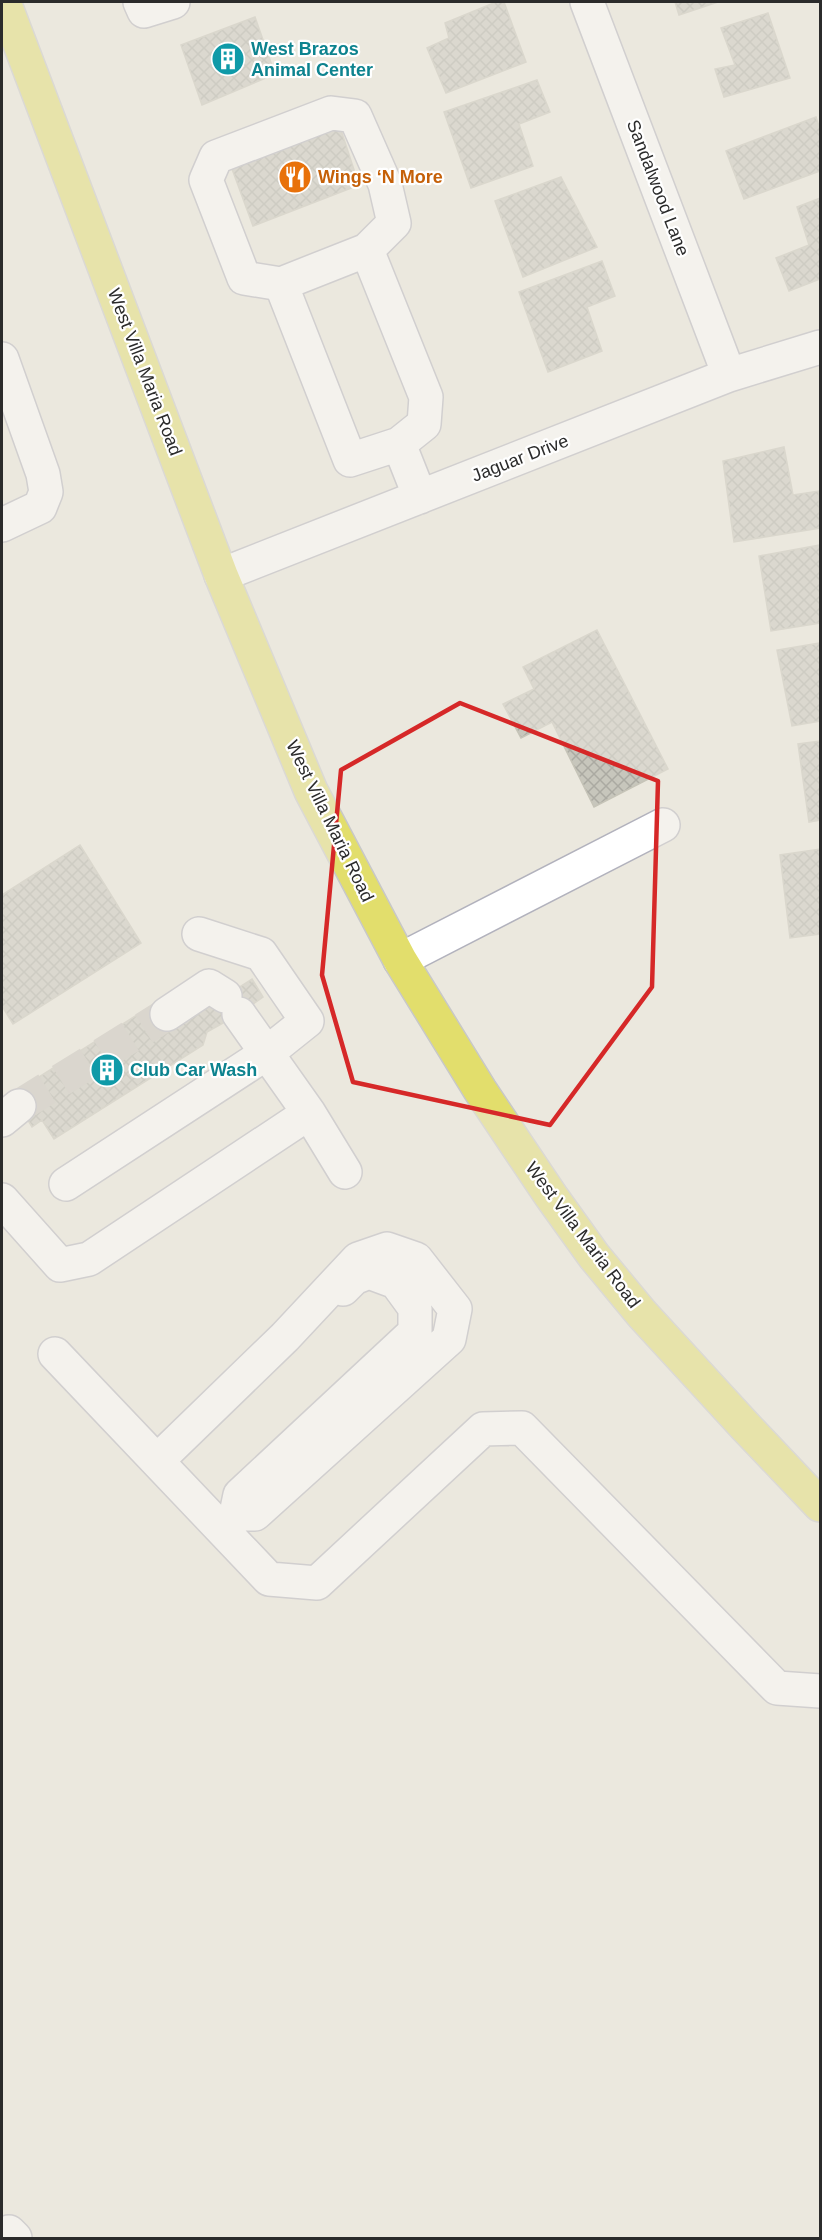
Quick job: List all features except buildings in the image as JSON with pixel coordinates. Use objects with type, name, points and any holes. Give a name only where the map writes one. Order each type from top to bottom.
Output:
[{"type":"main road","name":"West Villa Maria Road","points":[[4,2],[10,41],[221,575],[311,791],[400,960],[480,1090],[594,1256],[642,1314],[820,1505]]},
{"type":"street","points":[[140,2],[144,11],[173,2]]},
{"type":"street","name":"Sandalwood Lane","points":[[586,2],[729,375]]},
{"type":"street","points":[[331,112],[355,116],[385,184],[394,223],[367,250],[281,284],[244,278],[206,180],[216,157],[331,112]]},
{"type":"street","points":[[281,284],[350,460],[399,444],[424,424],[426,397],[367,250]]},
{"type":"street","name":"Jaguar Drive","points":[[221,575],[729,375],[820,347]]},
{"type":"street","points":[[2,358],[43,474],[45,492],[40,507],[2,525]]},
{"type":"street","points":[[399,444],[420,496]]},
{"type":"street","points":[[400,960],[663,825]]},
{"type":"street","points":[[66,1184],[267,1053],[307,1021],[261,954],[199,934]]},
{"type":"street","points":[[167,1014],[210,986],[232,1005],[309,1113],[345,1172]]},
{"type":"street","points":[[2,1200],[60,1265],[89,1259],[309,1113]]},
{"type":"street","points":[[157,1461],[285,1337],[358,1259],[387,1248],[416,1259],[455,1309],[449,1340],[255,1514],[229,1521]]},
{"type":"street","points":[[55,1354],[157,1461],[229,1521],[269,1579],[317,1583],[483,1429],[522,1428],[777,1688],[820,1691]]},
{"type":"highlighted area","points":[[460,703],[658,781],[652,987],[550,1125],[353,1082],[322,975],[341,770]]},
{"type":"tunnel","points":[[19,1106],[167,1014]]},
{"type":"place","name":"West Brazos Animal Center","points":[[228,59]]},
{"type":"place","name":"Wings ‘N More","points":[[295,177]]},
{"type":"place","name":"Club Car Wash","points":[[107,1070]]}]
